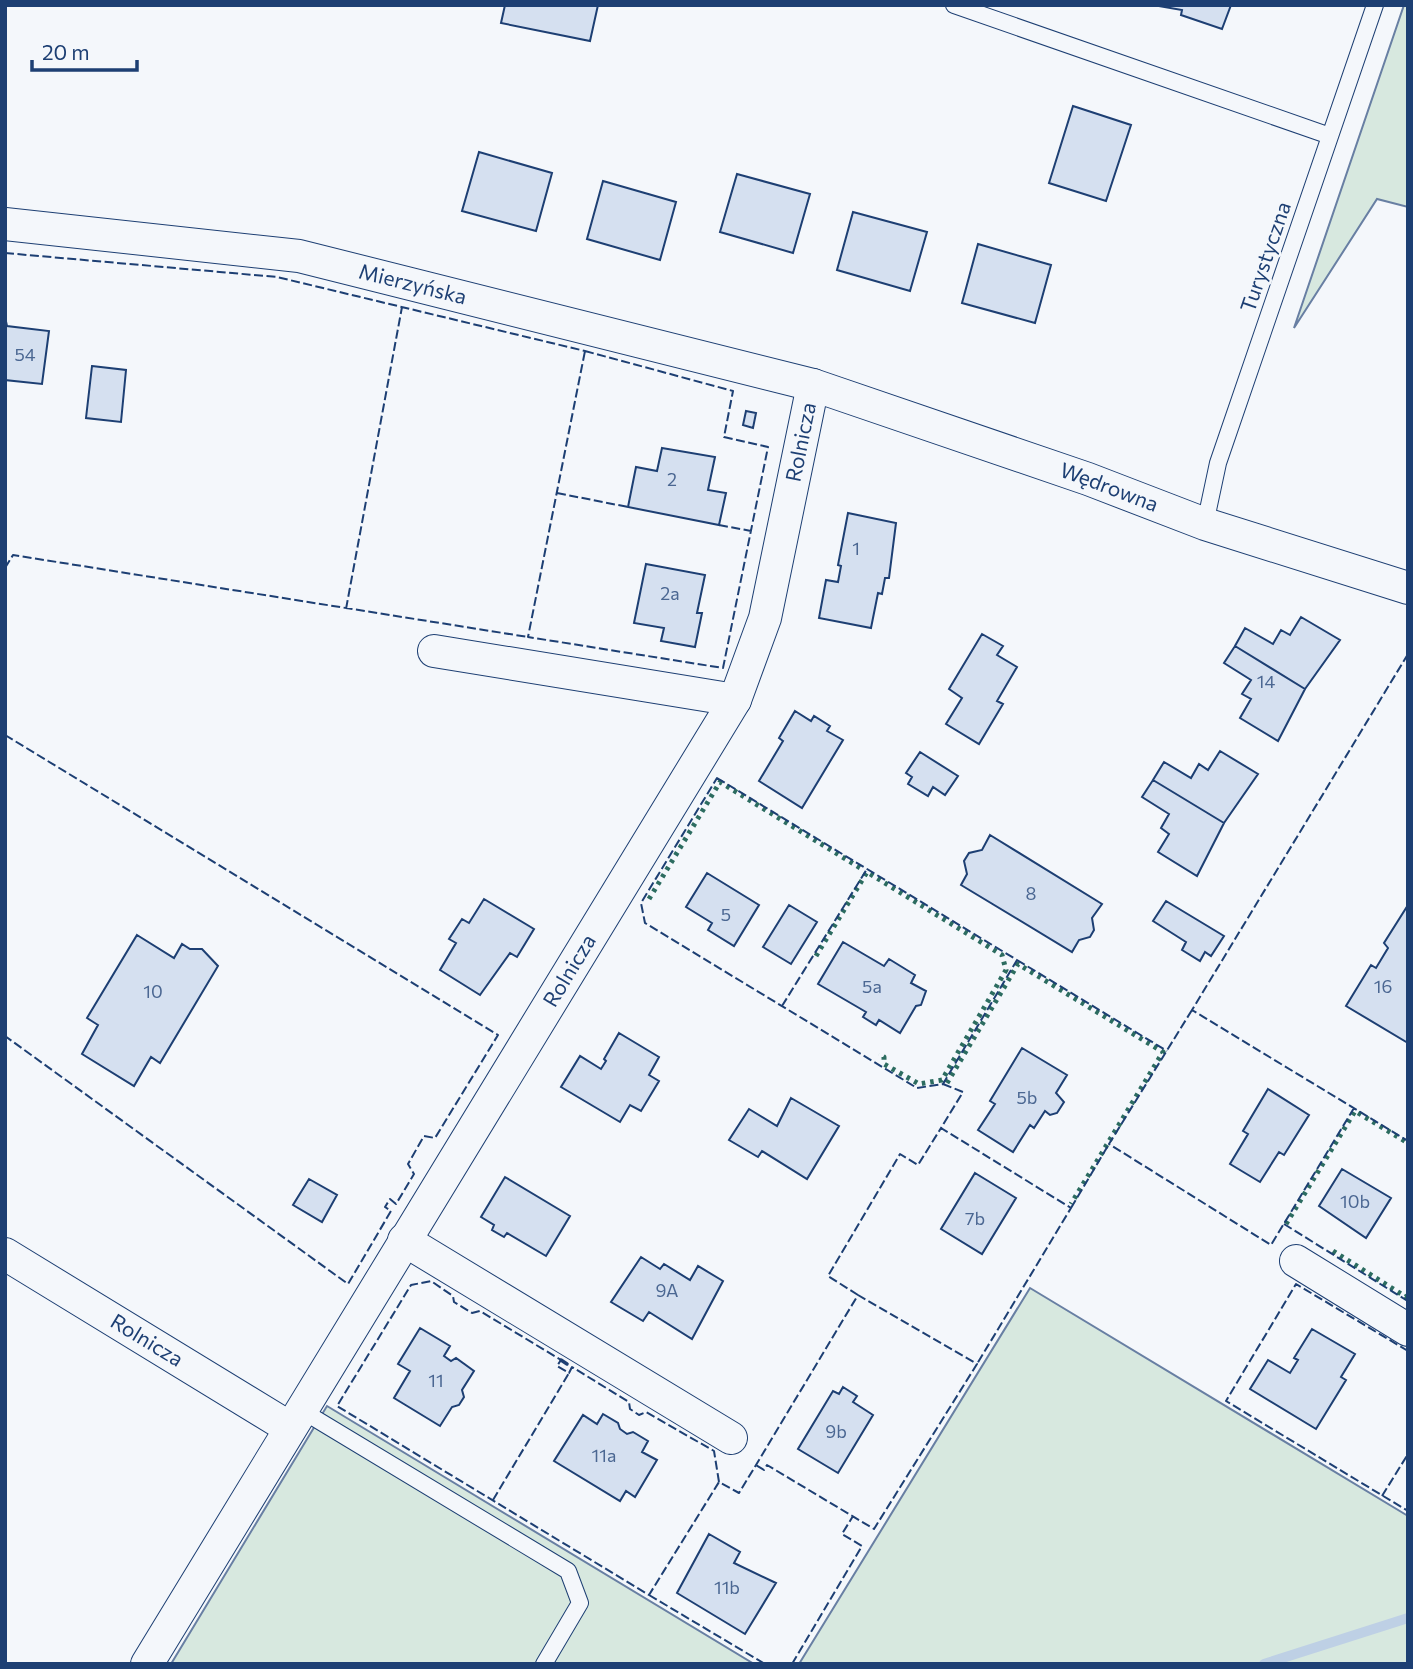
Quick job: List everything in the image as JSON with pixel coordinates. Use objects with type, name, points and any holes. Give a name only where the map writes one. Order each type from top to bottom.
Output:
[{"type":"street","name":"Mierzyńska","points":[[5,224],[299,256],[813,385]]},
{"type":"street","name":"Wędrowna","points":[[813,385],[1088,479],[1205,524],[1408,588]]},
{"type":"street","name":"Rolnicza","points":[[147,1664],[734,700],[765,618],[813,385]]},
{"type":"street","points":[[434,651],[734,700]]},
{"type":"street","points":[[404,1240],[731,1438]]},
{"type":"street","name":"Rolnicza","points":[[5,1254],[295,1419]]},
{"type":"street","points":[[1296,1261],[1408,1329]]},
{"type":"lane","points":[[954,5],[1330,136]]},
{"type":"lane","name":"Turystyczna","points":[[1205,524],[1218,463],[1375,5]]},
{"type":"lane","points":[[295,1419],[568,1571],[580,1603],[544,1664]]},
{"type":"shaded area","points":[[1404,5],[1408,5],[1408,207],[1377,199],[1294,328]]},
{"type":"shaded area","points":[[1030,1288],[1408,1516],[1408,1664],[799,1664]]},
{"type":"shaded area","points":[[327,1406],[754,1664],[171,1664]]},
{"type":"building","points":[[505,5],[598,5],[590,41],[501,23]]},
{"type":"building","points":[[1153,5],[1231,5],[1222,29],[1181,15],[1182,10]]},
{"type":"building","points":[[1073,106],[1131,125],[1106,201],[1049,183]]},
{"type":"building","points":[[479,152],[552,173],[536,231],[462,211]]},
{"type":"building","points":[[737,174],[810,194],[793,253],[720,232]]},
{"type":"building","points":[[603,181],[676,202],[660,260],[587,239]]},
{"type":"building","points":[[853,212],[927,232],[910,291],[837,270]]},
{"type":"building","points":[[978,244],[1051,265],[1035,323],[962,303]]},
{"type":"building","points":[[5,317],[7,326],[49,331],[42,384],[5,380]]},
{"type":"building","points":[[92,366],[126,370],[121,422],[86,418]]},
{"type":"building","points":[[746,411],[756,413],[753,428],[743,425]]},
{"type":"building","points":[[662,448],[715,457],[708,490],[726,493],[719,525],[628,507],[636,467],[657,471]]},
{"type":"building","points":[[848,513],[896,523],[889,578],[885,578],[882,594],[878,593],[871,628],[819,618],[826,580],[838,582],[841,566],[838,565]]},
{"type":"building","points":[[646,564],[705,575],[697,613],[702,613],[695,647],[661,641],[664,628],[634,623]]},
{"type":"building","points":[[1301,617],[1340,640],[1305,689],[1235,646],[1245,628],[1273,644],[1281,630],[1290,635]]},
{"type":"building","points":[[982,634],[1003,646],[997,655],[1017,667],[997,701],[1003,704],[979,744],[946,724],[962,698],[949,689]]},
{"type":"building","points":[[1235,646],[1305,689],[1278,741],[1240,718],[1251,699],[1242,694],[1251,680],[1224,663]]},
{"type":"building","points":[[795,711],[811,721],[814,716],[830,726],[827,731],[843,740],[802,808],[759,781],[783,741],[779,738]]},
{"type":"building","points":[[1220,751],[1258,774],[1224,823],[1153,780],[1164,762],[1191,778],[1199,764],[1208,770]]},
{"type":"building","points":[[920,752],[958,776],[945,795],[933,787],[928,796],[908,784],[912,777],[906,773]]},
{"type":"building","points":[[1153,780],[1224,823],[1197,876],[1158,852],[1169,834],[1161,828],[1169,814],[1142,797]]},
{"type":"building","points":[[990,835],[1102,904],[1092,918],[1094,930],[1090,937],[1079,940],[1072,952],[961,885],[967,874],[964,861],[969,853],[982,850]]},
{"type":"building","points":[[707,873],[759,905],[734,946],[708,930],[712,923],[686,907]]},
{"type":"building","points":[[484,899],[534,929],[517,957],[510,953],[480,995],[440,970],[456,943],[449,939],[462,919],[469,923]]},
{"type":"building","points":[[1166,901],[1224,936],[1211,956],[1205,952],[1200,961],[1182,950],[1186,942],[1153,921]]},
{"type":"building","points":[[789,905],[817,922],[791,964],[763,947]]},
{"type":"building","points":[[1408,905],[1408,1043],[1346,1006],[1371,965],[1376,968],[1388,948],[1384,943]]},
{"type":"building","points":[[137,935],[174,958],[182,944],[190,949],[202,949],[218,966],[160,1063],[151,1057],[134,1086],[82,1054],[98,1025],[87,1018]]},
{"type":"building","points":[[843,942],[884,966],[889,959],[915,975],[911,983],[926,991],[921,1005],[916,1006],[900,1033],[879,1020],[876,1025],[863,1017],[866,1012],[818,984]]},
{"type":"building","points":[[619,1033],[659,1057],[649,1075],[659,1081],[641,1111],[630,1105],[620,1122],[561,1087],[580,1056],[601,1069]]},
{"type":"building","points":[[1022,1048],[1067,1075],[1056,1093],[1064,1102],[1057,1113],[1050,1115],[1045,1111],[1034,1128],[1030,1125],[1013,1152],[978,1130],[995,1104],[990,1101]]},
{"type":"building","points":[[1268,1089],[1309,1115],[1284,1155],[1279,1152],[1260,1182],[1230,1164],[1248,1134],[1243,1131]]},
{"type":"building","points":[[791,1098],[839,1126],[807,1179],[762,1151],[758,1157],[729,1140],[749,1109],[777,1126]]},
{"type":"building","points":[[1342,1169],[1391,1198],[1366,1238],[1319,1206]]},
{"type":"building","points":[[975,1173],[1016,1198],[982,1254],[941,1229]]},
{"type":"building","points":[[505,1177],[570,1216],[546,1256],[507,1233],[504,1237],[492,1230],[494,1225],[481,1217]]},
{"type":"building","points":[[309,1179],[337,1195],[322,1222],[293,1205]]},
{"type":"building","points":[[641,1257],[660,1269],[664,1264],[690,1280],[698,1266],[723,1281],[692,1339],[649,1312],[643,1321],[611,1302]]},
{"type":"building","points":[[420,1328],[450,1346],[444,1356],[451,1361],[456,1358],[474,1371],[462,1390],[464,1397],[459,1405],[452,1407],[440,1426],[394,1398],[410,1371],[398,1364]]},
{"type":"building","points":[[1312,1329],[1355,1354],[1341,1377],[1346,1380],[1316,1429],[1250,1389],[1268,1360],[1290,1373],[1298,1360],[1294,1358]]},
{"type":"building","points":[[843,1387],[857,1396],[853,1402],[873,1415],[838,1473],[798,1449],[833,1391],[839,1394]]},
{"type":"building","points":[[603,1414],[618,1423],[620,1429],[627,1434],[633,1432],[648,1441],[642,1452],[657,1460],[635,1497],[626,1491],[620,1501],[554,1461],[583,1415],[597,1424]]},
{"type":"building","points":[[709,1534],[740,1552],[734,1563],[776,1583],[745,1634],[677,1593]]},
{"type":"waterway","points":[[1264,1664],[1408,1618]]},
{"type":"hedge","points":[[649,899],[720,782],[862,869]]},
{"type":"hedge","points":[[816,956],[867,872],[1002,955],[1006,970],[942,1080],[919,1084],[884,1064],[884,1057],[879,1054]]},
{"type":"hedge","points":[[947,1083],[1018,964],[1163,1052],[1071,1204]]},
{"type":"hedge","points":[[1286,1224],[1355,1111],[1408,1143]]},
{"type":"hedge","points":[[1333,1251],[1406,1297],[1408,1294]]},
{"type":"fence","points":[[5,253],[277,277],[585,351]]},
{"type":"fence","points":[[346,609],[402,307]]},
{"type":"fence","points":[[585,351],[733,391],[724,437],[768,447],[723,668],[528,637],[585,351]]},
{"type":"fence","points":[[557,493],[628,507]]},
{"type":"fence","points":[[719,525],[751,531]]},
{"type":"fence","points":[[5,568],[13,555],[528,637]]},
{"type":"fence","points":[[1408,654],[1192,1010],[1408,1141]]},
{"type":"fence","points":[[5,735],[498,1035],[435,1138],[424,1136],[408,1164],[414,1174],[396,1204],[390,1199],[385,1207],[391,1211],[348,1284],[5,1036]]},
{"type":"fence","points":[[717,778],[1017,960],[943,1084],[917,1088],[645,923],[641,903],[717,778]]},
{"type":"fence","points":[[782,1006],[867,869]]},
{"type":"fence","points":[[1017,960],[1167,1051]]},
{"type":"fence","points":[[1192,1010],[1109,1144],[1271,1245],[1354,1108]]},
{"type":"fence","points":[[943,1084],[963,1092],[941,1128],[1071,1208],[977,1364]]},
{"type":"fence","points":[[858,1295],[828,1276],[900,1154],[918,1165],[941,1128]]},
{"type":"fence","points":[[1071,1208],[1109,1144]]},
{"type":"fence","points":[[1284,1224],[1406,1300],[1408,1298]]},
{"type":"fence","points":[[719,1482],[714,1451],[646,1412],[639,1415],[630,1409],[629,1402],[572,1367],[569,1373],[557,1366],[561,1360],[480,1311],[472,1313],[454,1302],[453,1296],[431,1281],[411,1285],[337,1406],[649,1595],[719,1482],[739,1493],[858,1295],[977,1364],[874,1529],[767,1465],[764,1470],[756,1465]]},
{"type":"fence","points":[[1408,1351],[1296,1284],[1226,1401],[1408,1511]]},
{"type":"fence","points":[[493,1500],[569,1373]]},
{"type":"fence","points":[[1382,1496],[1408,1454]]},
{"type":"fence","points":[[792,1664],[862,1546],[842,1534],[853,1516]]},
{"type":"fence","points":[[649,1595],[765,1664]]},
{"type":"wall","points":[[561,1360],[567,1364]]}]
